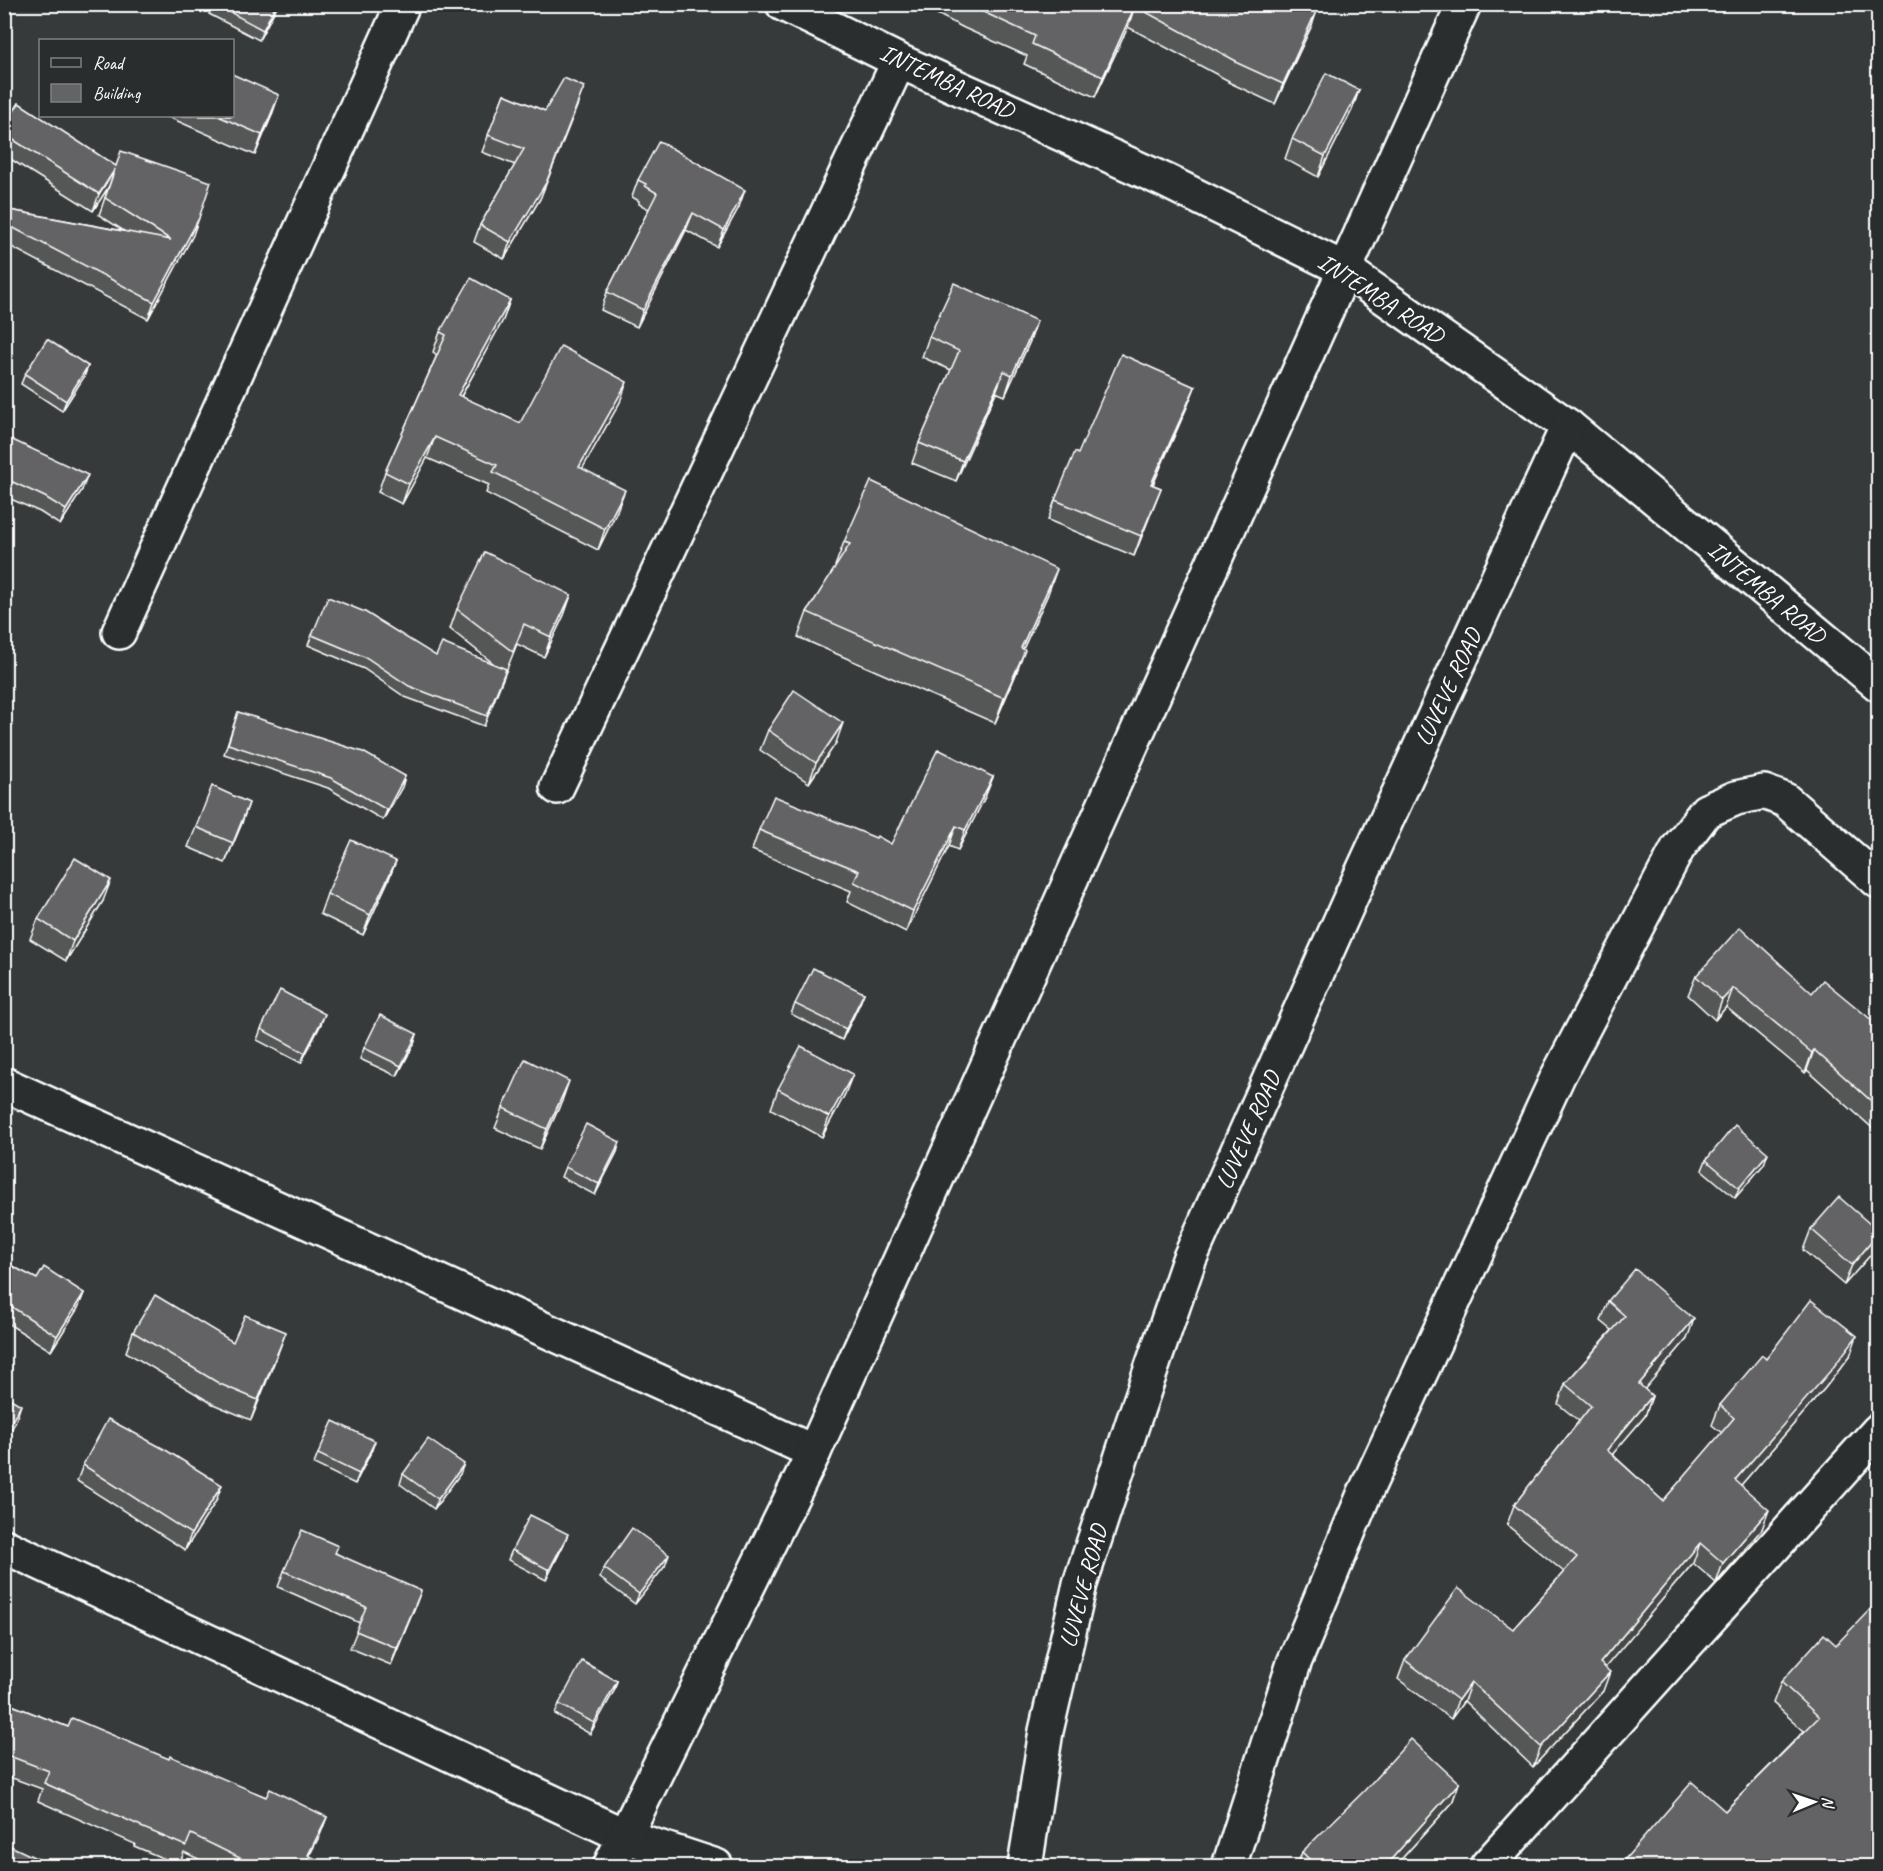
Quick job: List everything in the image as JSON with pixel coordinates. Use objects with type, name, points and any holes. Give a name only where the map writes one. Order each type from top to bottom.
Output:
[{"type":"street","points":[[119,632],[403,4]]},
{"type":"street","name":"INTEMBA ROAD","points":[[783,4],[899,61],[1166,181],[1344,269],[1568,426],[1878,684]]},
{"type":"street","points":[[610,1866],[814,1452],[1464,4]]},
{"type":"street","points":[[557,787],[899,61]]},
{"type":"street","name":"LUVEVE ROAD","points":[[1025,1866],[1046,1731],[1080,1584],[1133,1422],[1190,1260],[1351,897],[1568,426]]},
{"type":"street","points":[[1230,1866],[1294,1663],[1363,1497],[1558,1076],[1678,848],[1706,811],[1736,798],[1764,792],[1785,800],[1878,881]]},
{"type":"street","points":[[4,1084],[814,1452]]},
{"type":"street","points":[[1487,1866],[1878,1431]]},
{"type":"street","points":[[4,1546],[625,1836],[716,1866]]},
{"type":"building","points":[[215,4],[276,4],[263,30]]},
{"type":"building","points":[[966,4],[1319,5],[1283,84],[1235,62],[1135,6],[1103,77],[1032,44],[1035,36]]},
{"type":"building","points":[[1326,73],[1359,90],[1325,156],[1292,139]]},
{"type":"building","points":[[234,75],[279,95],[262,135],[220,117],[234,117]]},
{"type":"building","points":[[564,78],[584,87],[546,183],[510,242],[480,225],[524,149],[488,135],[504,94],[545,111]]},
{"type":"building","points":[[19,103],[116,166],[121,151],[211,182],[199,218],[154,302],[4,223],[4,209],[171,240],[105,198],[115,169],[99,194],[4,134],[4,127]]},
{"type":"building","points":[[659,141],[745,190],[724,230],[693,213],[643,310],[607,292],[657,193],[638,180]]},
{"type":"building","points":[[471,278],[510,300],[458,395],[520,423],[561,346],[627,382],[579,467],[625,490],[605,529],[493,472],[497,465],[435,437],[409,484],[385,472],[446,335],[440,332]]},
{"type":"building","points":[[954,283],[1037,321],[1012,375],[1004,371],[963,461],[919,443],[959,351],[929,337]]},
{"type":"building","points":[[47,339],[88,366],[66,401],[25,374]]},
{"type":"building","points":[[1121,354],[1195,387],[1151,484],[1161,488],[1141,536],[1055,500],[1075,452],[1078,454]]},
{"type":"building","points":[[4,436],[88,475],[66,510],[45,497],[4,478]]},
{"type":"building","points":[[871,481],[1057,569],[1021,648],[1025,650],[1004,698],[807,612],[850,544],[844,542]]},
{"type":"building","points":[[485,552],[571,595],[551,637],[524,624],[513,652],[457,609]]},
{"type":"building","points":[[328,597],[365,612],[436,656],[442,643],[506,669],[487,716],[409,686],[367,658],[312,635]]},
{"type":"building","points":[[794,690],[843,723],[816,763],[768,730]]},
{"type":"building","points":[[238,712],[363,752],[405,776],[387,810],[331,778],[228,744]]},
{"type":"building","points":[[938,749],[993,777],[965,830],[956,826],[913,911],[854,882],[859,871],[759,830],[774,796],[876,838],[877,836],[891,844]]},
{"type":"building","points":[[212,786],[249,803],[233,843],[196,827]]},
{"type":"building","points":[[351,840],[396,861],[370,915],[327,894]]},
{"type":"building","points":[[75,858],[111,880],[73,941],[38,919]]},
{"type":"building","points":[[1740,927],[1812,993],[1823,980],[1874,1022],[1878,1017],[1878,1107],[1814,1050],[1812,1053],[1733,988],[1722,1000],[1696,976]]},
{"type":"building","points":[[813,968],[864,993],[846,1029],[795,1004]]},
{"type":"building","points":[[280,990],[325,1014],[305,1053],[261,1029]]},
{"type":"building","points":[[380,1015],[417,1034],[401,1066],[364,1048]]},
{"type":"building","points":[[801,1046],[853,1074],[829,1117],[778,1089]]},
{"type":"building","points":[[525,1059],[569,1081],[547,1129],[503,1108]]},
{"type":"building","points":[[586,1124],[620,1142],[599,1184],[565,1167]]},
{"type":"building","points":[[1735,1125],[1768,1153],[1739,1188],[1706,1160]]},
{"type":"building","points":[[1839,1197],[1878,1231],[1878,1234],[1852,1265],[1811,1229]]},
{"type":"building","points":[[4,1262],[37,1279],[44,1267],[84,1293],[57,1336],[4,1302]]},
{"type":"building","points":[[1635,1269],[1694,1319],[1639,1384],[1652,1396],[1607,1450],[1663,1501],[1734,1418],[1720,1405],[1762,1355],[1766,1359],[1811,1300],[1857,1336],[1832,1369],[1735,1480],[1769,1510],[1723,1563],[1700,1543],[1600,1663],[1610,1672],[1541,1747],[1471,1682],[1458,1700],[1405,1660],[1458,1588],[1513,1629],[1577,1557],[1514,1505],[1591,1406],[1565,1384],[1625,1316],[1608,1301]]},
{"type":"building","points":[[155,1295],[233,1342],[245,1315],[286,1332],[258,1400],[220,1384],[133,1332]]},
{"type":"building","points":[[4,1395],[21,1405],[4,1435]]},
{"type":"building","points":[[108,1419],[164,1449],[222,1485],[191,1534],[83,1465]]},
{"type":"building","points":[[333,1421],[375,1441],[359,1474],[318,1454]]},
{"type":"building","points":[[428,1439],[464,1464],[438,1499],[403,1474]]},
{"type":"building","points":[[530,1515],[568,1534],[549,1570],[512,1550]]},
{"type":"building","points":[[632,1528],[669,1555],[639,1594],[604,1568]]},
{"type":"building","points":[[302,1530],[338,1546],[335,1553],[421,1591],[397,1648],[356,1631],[366,1607],[284,1571]]},
{"type":"building","points":[[1878,1601],[1878,1866],[1619,1866],[1692,1782],[1725,1811],[1819,1717],[1781,1682],[1824,1634],[1836,1645]]},
{"type":"building","points":[[582,1661],[617,1681],[594,1723],[559,1704]]},
{"type":"building","points":[[4,1702],[68,1727],[72,1718],[266,1797],[270,1789],[327,1817],[308,1855],[329,1866],[256,1866],[191,1834],[186,1846],[44,1783],[49,1771],[4,1754]]},
{"type":"building","points":[[1411,1739],[1459,1783],[1386,1865],[1388,1866],[1316,1866],[1302,1852],[1364,1791]]},
{"type":"building","points":[[4,1843],[51,1865],[4,1866]]}]
